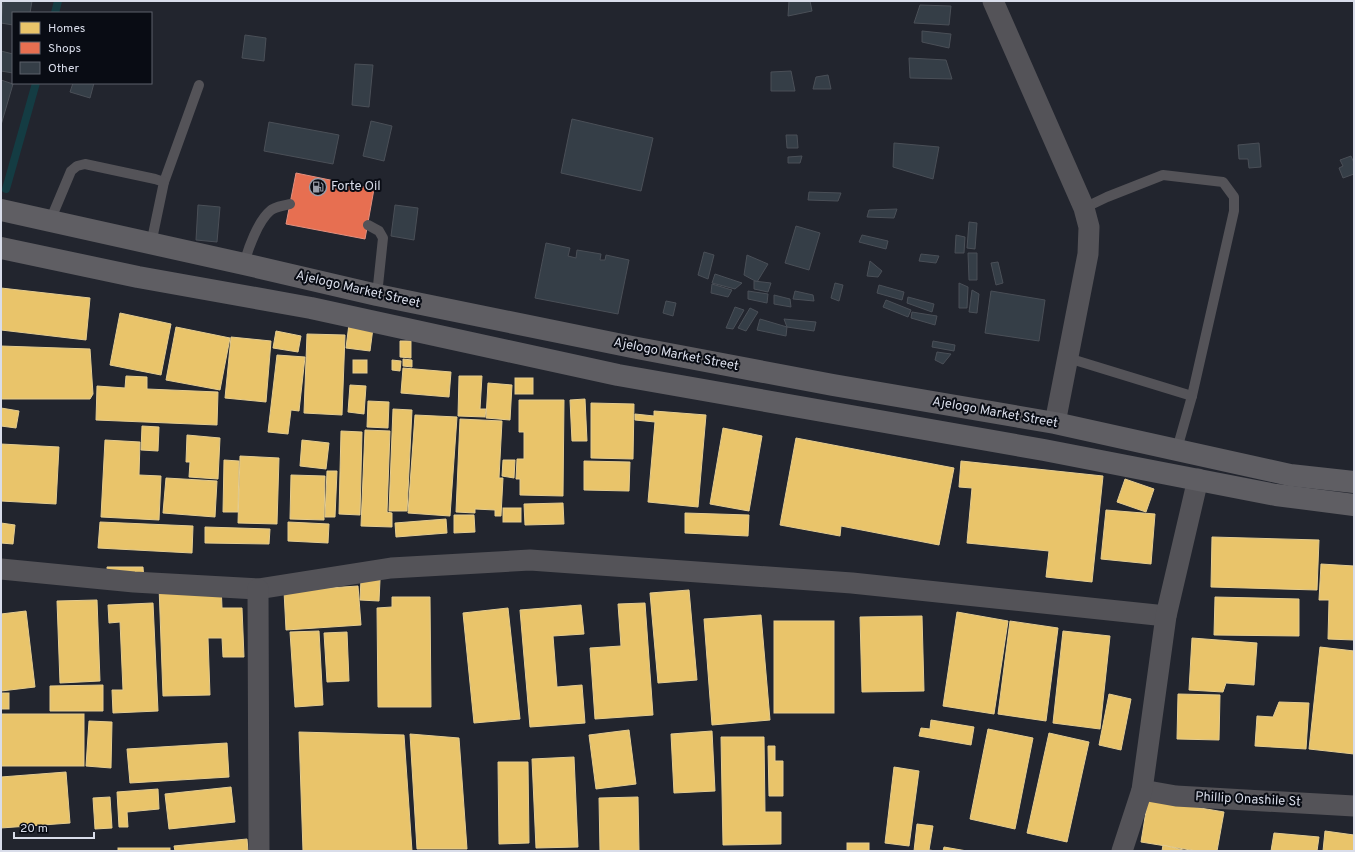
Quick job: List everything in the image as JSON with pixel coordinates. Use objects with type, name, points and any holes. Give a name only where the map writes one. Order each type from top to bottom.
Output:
[{"type":"street","points":[[993,1],[1084,208],[1089,227],[1088,254],[1055,423]]},
{"type":"street","name":"Ajelogo Market Street","points":[[1,210],[377,295],[632,347],[833,385],[1055,423],[1290,475],[1354,482]]},
{"type":"street","name":"Ajelogo Market Street","points":[[1,248],[146,278],[311,308],[618,375],[1036,448],[1276,495],[1354,505]]},
{"type":"street","points":[[1122,851],[1142,790],[1166,616],[1198,479]]},
{"type":"street","points":[[1,569],[134,582],[258,589],[390,568],[530,560],[852,583],[1166,616]]},
{"type":"street","points":[[258,589],[259,851]]},
{"type":"street","name":"Phillip Onashile St","points":[[1142,790],[1176,796],[1354,806]]},
{"type":"lane","points":[[151,244],[164,182],[199,85]]},
{"type":"lane","points":[[50,221],[72,171],[77,166],[85,164],[164,182]]},
{"type":"lane","points":[[1084,208],[1107,197],[1163,175],[1223,182],[1234,197],[1234,211],[1192,396],[1177,449]]},
{"type":"lane","points":[[244,264],[248,249],[264,217],[270,210],[290,204]]},
{"type":"lane","points":[[368,225],[379,231],[383,238],[377,295]]},
{"type":"lane","points":[[1068,358],[1192,396]]},
{"type":"building: Homes","points":[[1,288],[90,298],[86,340],[1,330]]},
{"type":"building: Homes","points":[[120,313],[171,324],[161,375],[110,365]]},
{"type":"building: Homes","points":[[349,324],[373,328],[370,351],[346,348]]},
{"type":"building: Homes","points":[[176,327],[230,338],[220,390],[166,380]]},
{"type":"building: Homes","points":[[276,331],[301,336],[298,352],[273,348]]},
{"type":"building: Homes","points":[[307,334],[345,335],[342,415],[304,413]]},
{"type":"building: Homes","points":[[231,337],[271,341],[266,402],[225,398]]},
{"type":"building: Homes","points":[[400,341],[411,341],[411,358],[400,357]]},
{"type":"building: Homes","points":[[1,346],[90,349],[93,394],[90,399],[1,399]]},
{"type":"building: Homes","points":[[277,355],[305,357],[299,411],[291,410],[288,434],[268,432]]},
{"type":"building: Homes","points":[[403,359],[412,360],[412,367],[403,366]]},
{"type":"building: Homes","points":[[353,360],[367,360],[367,373],[353,373]]},
{"type":"building: Homes","points":[[392,360],[401,361],[400,371],[392,370]]},
{"type":"building: Homes","points":[[403,368],[451,372],[449,397],[401,393]]},
{"type":"building: Homes","points":[[126,376],[147,377],[147,389],[218,392],[217,425],[96,420],[97,386],[125,388]]},
{"type":"building: Homes","points":[[459,376],[482,376],[480,409],[486,409],[485,417],[458,416]]},
{"type":"building: Homes","points":[[515,378],[533,378],[533,394],[515,394]]},
{"type":"building: Homes","points":[[488,383],[512,385],[510,420],[486,418]]},
{"type":"building: Homes","points":[[350,385],[366,386],[364,414],[348,412]]},
{"type":"building: Homes","points":[[585,399],[587,441],[572,441],[570,400]]},
{"type":"building: Homes","points":[[519,400],[564,400],[563,496],[520,495],[520,479],[516,479],[517,459],[524,459],[524,432],[519,432]]},
{"type":"building: Homes","points":[[368,401],[389,402],[388,428],[367,427]]},
{"type":"building: Homes","points":[[591,403],[634,404],[633,459],[591,458]]},
{"type":"building: Homes","points":[[1,408],[19,411],[16,428],[1,426]]},
{"type":"building: Homes","points":[[393,409],[412,410],[407,511],[389,511]]},
{"type":"building: Homes","points":[[654,411],[706,415],[698,507],[648,502],[655,422],[635,420],[635,414],[654,416]]},
{"type":"building: Homes","points":[[415,415],[457,417],[450,516],[408,513]]},
{"type":"building: Homes","points":[[460,419],[502,421],[499,478],[503,478],[501,516],[495,516],[495,510],[475,509],[475,513],[456,512]]},
{"type":"building: Homes","points":[[142,426],[159,427],[158,451],[141,450]]},
{"type":"building: Homes","points":[[723,428],[762,436],[749,511],[710,504]]},
{"type":"building: Homes","points":[[365,430],[390,431],[387,512],[392,513],[392,527],[361,526]]},
{"type":"building: Homes","points":[[341,431],[362,432],[360,515],[339,514]]},
{"type":"building: Homes","points":[[187,435],[220,438],[218,479],[189,477],[190,462],[186,462]]},
{"type":"building: Homes","points":[[796,438],[954,468],[939,545],[841,526],[840,536],[780,525]]},
{"type":"building: Homes","points":[[105,440],[140,442],[139,475],[161,476],[159,520],[101,517]]},
{"type":"building: Homes","points":[[302,440],[329,443],[326,469],[300,466]]},
{"type":"building: Homes","points":[[1,444],[59,447],[56,504],[1,501]]},
{"type":"building: Homes","points":[[240,456],[279,458],[277,524],[238,523]]},
{"type":"building: Homes","points":[[224,460],[239,461],[238,512],[223,512]]},
{"type":"building: Homes","points":[[503,460],[515,460],[514,478],[502,476]]},
{"type":"building: Homes","points":[[584,461],[630,462],[629,491],[584,490]]},
{"type":"building: Homes","points":[[961,461],[1103,476],[1092,582],[1046,577],[1049,551],[967,543],[972,488],[959,487]]},
{"type":"building: Homes","points":[[327,471],[337,471],[335,517],[325,517]]},
{"type":"building: Homes","points":[[291,475],[325,476],[324,520],[290,519]]},
{"type":"building: Homes","points":[[166,478],[217,481],[215,517],[163,513]]},
{"type":"building: Homes","points":[[1125,479],[1154,489],[1146,512],[1117,502]]},
{"type":"building: Homes","points":[[563,503],[564,524],[525,525],[524,504]]},
{"type":"building: Homes","points":[[503,508],[521,508],[521,522],[503,522]]},
{"type":"building: Homes","points":[[1106,510],[1155,514],[1151,564],[1101,559]]},
{"type":"building: Homes","points":[[685,513],[749,515],[748,536],[685,533]]},
{"type":"building: Homes","points":[[454,515],[474,515],[475,532],[454,533]]},
{"type":"building: Homes","points":[[446,519],[447,533],[396,537],[395,523]]},
{"type":"building: Homes","points":[[100,522],[193,526],[192,553],[98,548]]},
{"type":"building: Homes","points":[[288,522],[329,524],[328,543],[288,541]]},
{"type":"building: Homes","points":[[1,523],[15,525],[13,544],[1,543]]},
{"type":"building: Homes","points":[[205,527],[270,529],[269,544],[205,543]]},
{"type":"building: Homes","points":[[1212,537],[1319,540],[1317,590],[1211,587]]},
{"type":"building: Homes","points":[[1321,564],[1354,566],[1354,640],[1328,639],[1329,600],[1319,600]]},
{"type":"building: Homes","points":[[107,567],[143,567],[144,581],[108,582]]},
{"type":"building: Homes","points":[[361,579],[380,580],[379,601],[360,600]]},
{"type":"building: Homes","points":[[221,584],[222,608],[242,608],[244,657],[223,657],[222,638],[208,638],[210,695],[163,696],[159,586]]},
{"type":"building: Homes","points":[[358,586],[361,625],[286,630],[284,591]]},
{"type":"building: Homes","points":[[689,590],[697,680],[658,683],[650,593]]},
{"type":"building: Homes","points":[[392,597],[430,597],[431,707],[378,707],[377,608],[392,607]]},
{"type":"building: Homes","points":[[1215,597],[1299,599],[1299,636],[1214,635]]},
{"type":"building: Homes","points":[[97,600],[100,681],[60,683],[57,601]]},
{"type":"building: Homes","points":[[153,603],[158,711],[113,713],[112,690],[123,690],[120,622],[109,623],[108,605]]},
{"type":"building: Homes","points":[[645,603],[653,715],[595,719],[590,648],[621,646],[618,604]]},
{"type":"building: Homes","points":[[581,605],[584,634],[553,636],[557,687],[582,685],[585,723],[530,727],[520,610]]},
{"type":"building: Homes","points":[[508,608],[520,719],[474,723],[463,613]]},
{"type":"building: Homes","points":[[26,611],[35,687],[1,691],[1,614]]},
{"type":"building: Homes","points":[[957,612],[1008,621],[994,714],[943,706]]},
{"type":"building: Homes","points":[[761,615],[770,720],[712,725],[704,619]]},
{"type":"building: Homes","points":[[922,616],[924,691],[862,692],[860,617]]},
{"type":"building: Homes","points":[[774,621],[834,621],[834,713],[774,713]]},
{"type":"building: Homes","points":[[1010,621],[1058,628],[1046,721],[998,714]]},
{"type":"building: Homes","points":[[319,631],[323,705],[295,707],[290,632]]},
{"type":"building: Homes","points":[[1063,631],[1110,636],[1100,729],[1053,723]]},
{"type":"building: Homes","points":[[347,632],[349,681],[327,682],[324,633]]},
{"type":"building: Homes","points":[[1192,638],[1257,643],[1254,685],[1226,683],[1223,692],[1189,690]]},
{"type":"building: Homes","points":[[1320,647],[1354,651],[1354,754],[1309,749]]},
{"type":"building: Homes","points":[[103,685],[103,711],[50,711],[50,686]]},
{"type":"building: Homes","points":[[1,693],[9,693],[9,709],[1,709]]},
{"type":"building: Homes","points":[[1109,694],[1131,699],[1121,750],[1099,745]]},
{"type":"building: Homes","points":[[1178,694],[1220,695],[1219,740],[1177,739]]},
{"type":"building: Homes","points":[[1279,702],[1309,703],[1306,749],[1255,746],[1257,716],[1273,717]]},
{"type":"building: Homes","points":[[1,714],[84,714],[84,766],[1,766]]},
{"type":"building: Homes","points":[[931,720],[974,727],[971,745],[919,736],[921,728],[930,729]]},
{"type":"building: Homes","points":[[89,721],[112,722],[111,768],[86,766]]},
{"type":"building: Homes","points":[[988,729],[1033,738],[1015,829],[970,819]]},
{"type":"building: Homes","points":[[629,730],[636,784],[596,789],[589,735]]},
{"type":"building: Homes","points":[[712,731],[715,791],[674,793],[671,734]]},
{"type":"building: Homes","points":[[299,732],[404,735],[412,851],[303,851]]},
{"type":"building: Homes","points":[[1049,733],[1089,742],[1067,842],[1027,833]]},
{"type":"building: Homes","points":[[410,734],[459,738],[467,849],[417,849]]},
{"type":"building: Homes","points":[[721,737],[764,737],[765,812],[781,812],[781,844],[723,845]]},
{"type":"building: Homes","points":[[227,743],[229,777],[130,783],[127,749]]},
{"type":"building: Homes","points":[[768,746],[775,746],[775,761],[783,761],[783,796],[769,796]]},
{"type":"building: Homes","points":[[574,757],[578,847],[536,848],[532,759]]},
{"type":"building: Homes","points":[[498,762],[528,762],[529,843],[499,844]]},
{"type":"building: Homes","points":[[894,767],[919,771],[909,846],[885,843]]},
{"type":"building: Homes","points":[[66,772],[70,823],[1,828],[1,777]]},
{"type":"building: Homes","points":[[231,787],[235,822],[169,829],[165,794]]},
{"type":"building: Homes","points":[[158,789],[159,809],[127,812],[128,827],[119,827],[117,792]]},
{"type":"building: Homes","points":[[110,797],[112,828],[95,829],[93,798]]},
{"type":"building: Homes","points":[[638,797],[639,851],[600,851],[599,798]]},
{"type":"building: Homes","points":[[1148,799],[1224,812],[1217,851],[1197,851],[1141,842]]},
{"type":"building: Homes","points":[[917,824],[933,826],[929,850],[936,851],[914,851]]},
{"type":"building: Homes","points":[[1325,831],[1354,835],[1354,851],[1323,851]]},
{"type":"building: Homes","points":[[1274,833],[1319,837],[1317,851],[1271,851]]},
{"type":"building: Homes","points":[[247,839],[248,851],[175,851],[174,846]]},
{"type":"building: Homes","points":[[847,843],[869,843],[869,851],[847,851]]},
{"type":"building: Homes","points":[[1163,845],[1187,851],[1162,851]]},
{"type":"building: Homes","points":[[944,847],[967,851],[943,851]]},
{"type":"building: Homes","points":[[118,848],[170,848],[170,851],[118,851]]},
{"type":"building: Shops","points":[[296,173],[374,189],[365,239],[286,224]]},
{"type":"building: Other","points":[[3,1],[32,1],[30,12],[12,12],[12,25],[1,23]]},
{"type":"building: Other","points":[[789,1],[810,1],[812,11],[788,16]]},
{"type":"building: Other","points":[[920,5],[951,6],[949,25],[914,23]]},
{"type":"building: Other","points":[[922,31],[951,34],[949,48],[922,42]]},
{"type":"building: Other","points":[[245,35],[266,38],[264,61],[242,58]]},
{"type":"building: Other","points":[[1,51],[12,54],[12,73],[1,71]]},
{"type":"building: Other","points":[[909,58],[946,60],[952,79],[910,78]]},
{"type":"building: Other","points":[[355,64],[373,65],[369,107],[352,105]]},
{"type":"building: Other","points":[[791,71],[795,91],[771,91],[771,72]]},
{"type":"building: Other","points":[[828,75],[831,89],[813,89],[816,77]]},
{"type":"building: Other","points":[[1,80],[13,84],[1,125]]},
{"type":"building: Other","points":[[73,84],[94,84],[90,98],[70,92]]},
{"type":"building: Other","points":[[572,119],[653,138],[641,191],[561,173]]},
{"type":"building: Other","points":[[371,121],[392,126],[384,161],[363,156]]},
{"type":"building: Other","points":[[269,122],[339,135],[333,164],[264,151]]},
{"type":"building: Other","points":[[786,135],[797,135],[798,148],[787,148]]},
{"type":"building: Other","points":[[894,143],[939,147],[933,179],[893,167]]},
{"type":"building: Other","points":[[1259,143],[1261,167],[1249,168],[1248,159],[1239,159],[1238,145]]},
{"type":"building: Other","points":[[802,156],[800,163],[788,163],[788,157]]},
{"type":"building: Other","points":[[1351,156],[1354,163],[1354,174],[1343,178],[1339,168],[1343,166],[1340,160]]},
{"type":"building: Other","points":[[809,192],[841,193],[838,201],[808,200]]},
{"type":"building: Other","points":[[198,205],[220,207],[217,242],[196,240]]},
{"type":"building: Other","points":[[395,205],[418,208],[414,240],[391,236]]},
{"type":"building: Other","points":[[897,209],[894,218],[867,217],[869,210]]},
{"type":"building: Other","points":[[969,222],[977,223],[975,249],[967,248]]},
{"type":"building: Other","points":[[796,226],[820,233],[809,270],[785,263]]},
{"type":"building: Other","points":[[862,235],[888,241],[886,249],[859,242]]},
{"type":"building: Other","points":[[956,235],[965,237],[964,253],[955,253]]},
{"type":"building: Other","points":[[546,243],[570,248],[568,256],[576,258],[577,250],[601,254],[600,260],[605,260],[606,255],[629,260],[618,314],[535,298]]},
{"type":"building: Other","points":[[704,252],[714,255],[708,279],[698,275]]},
{"type":"building: Other","points":[[968,253],[977,253],[977,280],[969,280]]},
{"type":"building: Other","points":[[921,254],[939,256],[936,263],[919,261]]},
{"type":"building: Other","points":[[747,255],[768,264],[757,282],[744,275]]},
{"type":"building: Other","points":[[870,261],[882,271],[878,277],[867,276]]},
{"type":"building: Other","points":[[998,262],[1003,283],[996,285],[991,263]]},
{"type":"building: Other","points":[[715,274],[742,283],[735,289],[712,283]]},
{"type":"building: Other","points":[[754,281],[771,283],[768,292],[754,289]]},
{"type":"building: Other","points":[[835,283],[843,285],[839,301],[831,298]]},
{"type":"building: Other","points":[[959,283],[968,287],[967,308],[959,308]]},
{"type":"building: Other","points":[[712,284],[732,290],[728,297],[711,293]]},
{"type":"building: Other","points":[[879,285],[904,292],[902,300],[877,293]]},
{"type":"building: Other","points":[[972,290],[979,294],[977,313],[969,312]]},
{"type":"building: Other","points":[[748,291],[768,294],[767,303],[748,299]]},
{"type":"building: Other","points":[[795,291],[813,295],[814,301],[793,299]]},
{"type":"building: Other","points":[[991,291],[1045,300],[1039,341],[985,333]]},
{"type":"building: Other","points":[[774,295],[790,299],[791,307],[774,304]]},
{"type":"building: Other","points":[[908,297],[934,304],[932,312],[907,303]]},
{"type":"building: Other","points":[[886,300],[911,310],[908,317],[883,307]]},
{"type":"building: Other","points":[[666,301],[676,303],[673,316],[663,313]]},
{"type":"building: Other","points":[[735,307],[744,310],[733,329],[726,328]]},
{"type":"building: Other","points":[[750,308],[758,312],[746,331],[738,328]]},
{"type":"building: Other","points":[[912,312],[937,316],[935,325],[911,318]]},
{"type":"building: Other","points":[[760,319],[787,327],[786,336],[757,330]]},
{"type":"building: Other","points":[[784,319],[816,322],[814,331],[787,327]]},
{"type":"building: Other","points":[[933,341],[955,345],[954,351],[932,347]]},
{"type":"building: Other","points":[[937,352],[951,354],[943,364],[935,360]]},
{"type":"waterway","points":[[55,12],[58,1]]},
{"type":"waterway","points":[[6,189],[36,84]]},
{"type":"place","name":"Forte Oil","points":[[318,187]]}]
